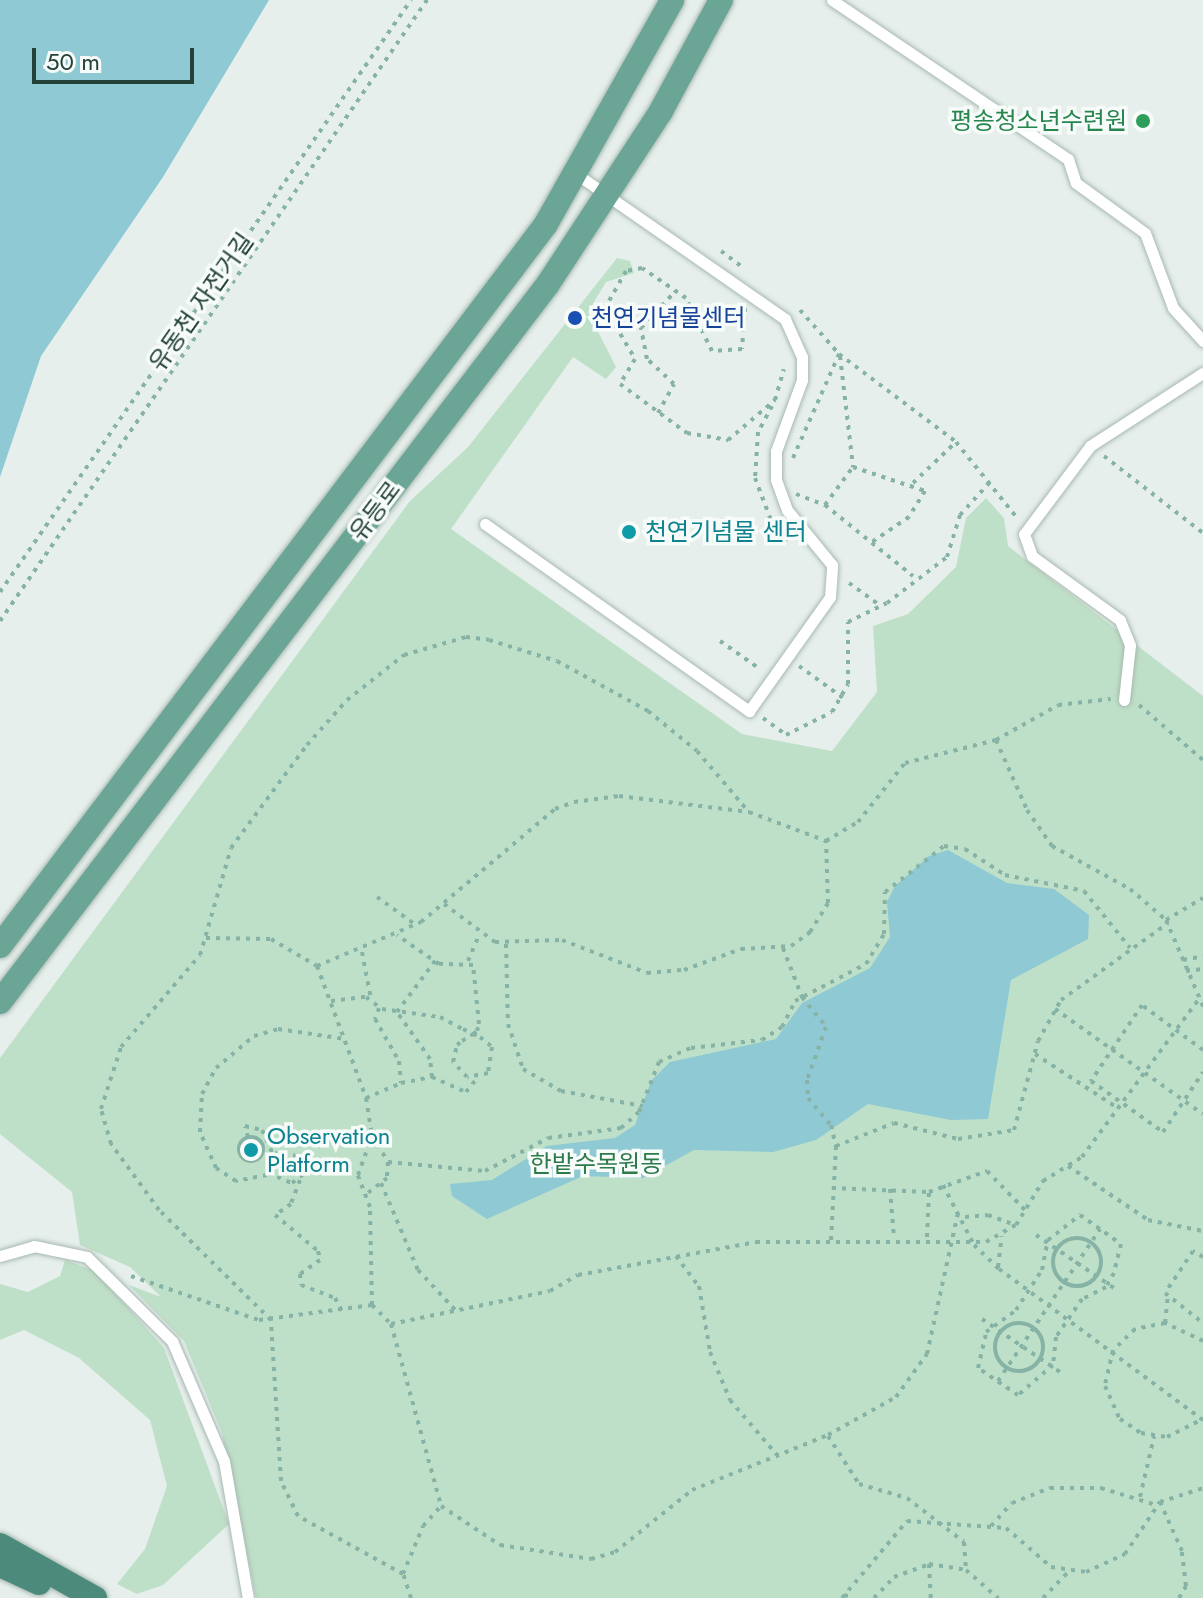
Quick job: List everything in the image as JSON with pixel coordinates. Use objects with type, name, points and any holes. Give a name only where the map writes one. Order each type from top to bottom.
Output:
[{"type":"highway","points":[[0,1545],[95,1598]]},
{"type":"highway","points":[[0,1565],[75,1598]]},
{"type":"main road","name":"유등로","points":[[0,946],[578,175],[672,0]]},
{"type":"main road","name":"유등로","points":[[0,1002],[548,284],[608,194],[721,0]]},
{"type":"lane","points":[[832,0],[1068,159],[1076,183],[1145,233],[1173,308],[1203,341]]},
{"type":"lane","points":[[485,524],[749,711],[830,597],[832,565],[787,510],[776,479],[776,451],[802,380],[795,336],[766,302],[578,175]]},
{"type":"lane","points":[[1124,700],[1130,645],[1120,620],[1032,556],[1026,530],[1090,446],[1203,373]]},
{"type":"lane","points":[[0,1256],[34,1246],[61,1249],[109,1275],[172,1341],[210,1423],[248,1598]]},
{"type":"path","points":[[0,592],[411,0]]},
{"type":"path","name":"유동천 자전거길","points":[[0,621],[427,0]]},
{"type":"path","points":[[721,251],[755,276]]},
{"type":"path","points":[[635,359],[605,308],[626,271],[642,268],[700,316],[712,351],[742,349],[745,307]]},
{"type":"path","points":[[658,413],[674,384],[647,359],[641,328],[673,294]]},
{"type":"path","points":[[732,298],[754,312]]},
{"type":"path","points":[[788,302],[839,354],[956,442],[1026,530]]},
{"type":"path","points":[[825,505],[853,467],[839,354]]},
{"type":"path","points":[[635,359],[647,359]]},
{"type":"path","points":[[635,359],[620,384],[687,433],[728,440],[775,400]]},
{"type":"path","points":[[786,365],[775,400],[758,432],[755,478],[772,523],[796,547]]},
{"type":"path","points":[[913,483],[956,442]]},
{"type":"path","points":[[1090,446],[1203,533]]},
{"type":"path","points":[[853,467],[913,483],[925,491],[923,503],[872,542]]},
{"type":"path","points":[[761,716],[786,735],[809,729],[843,698],[848,622],[881,606],[913,576],[947,557],[960,515],[990,482]]},
{"type":"path","points":[[794,493],[825,505],[913,576]]},
{"type":"path","points":[[849,583],[881,606]]},
{"type":"path","points":[[403,1574],[314,1530],[287,1499],[271,1320],[159,1210],[111,1144],[101,1109],[121,1047],[200,955],[214,890],[231,848],[307,745],[388,665],[445,641],[466,637],[524,650],[648,711],[697,751],[749,812],[787,833],[826,841],[858,822],[905,763],[996,740],[1058,705],[1124,700],[1163,719],[1203,760]]},
{"type":"path","points":[[720,641],[760,670],[768,658]]},
{"type":"path","points":[[798,665],[843,698]]},
{"type":"path","points":[[996,740],[1027,810],[1052,846],[1130,889],[1167,922],[1203,1006]]},
{"type":"path","points":[[317,966],[361,951],[416,925],[555,809],[574,802],[619,796],[749,812]]},
{"type":"path","points":[[444,904],[479,935],[506,944],[562,940],[662,974],[741,949],[783,948],[822,917],[830,889],[826,841]]},
{"type":"path","points":[[388,1162],[485,1171],[548,1138],[612,1132],[643,1106],[646,1080],[659,1062],[691,1048],[762,1040],[782,1027],[802,997],[877,953],[885,892],[944,846],[965,849],[1005,875],[1084,891],[1130,948]]},
{"type":"path","points":[[377,897],[416,925]]},
{"type":"path","points":[[836,1146],[894,1123],[958,1139],[1014,1130],[1035,1053],[1055,1009],[1130,948],[1203,898]]},
{"type":"path","points":[[397,935],[435,961],[468,961]]},
{"type":"path","points":[[478,1077],[462,1074],[453,1062],[457,1045],[473,1034],[480,1015],[468,961],[479,935]]},
{"type":"path","points":[[206,938],[271,939],[317,966],[366,1098],[372,1136],[388,1162]]},
{"type":"path","points":[[506,944],[508,1024],[523,1069],[561,1091],[643,1106]]},
{"type":"path","points":[[783,948],[802,997],[826,1027],[807,1091],[836,1146],[831,1241]]},
{"type":"path","points":[[361,951],[371,999],[379,1008],[440,1017],[473,1034],[495,1054],[493,1068],[478,1077],[466,1092],[432,1077],[401,1083],[366,1098]]},
{"type":"path","points":[[1183,960],[1203,956]]},
{"type":"path","points":[[397,1012],[435,961]]},
{"type":"path","points":[[1186,971],[1203,969]]},
{"type":"path","points":[[331,1001],[371,999]]},
{"type":"path","points":[[391,1324],[458,1313],[550,1291],[578,1275],[676,1256],[894,1238],[927,1237],[974,1245],[1002,1236],[1016,1225],[1043,1181],[1068,1166],[1119,1109],[1198,1000]]},
{"type":"path","points":[[1091,1082],[1142,1005],[1203,1050]]},
{"type":"path","points":[[379,1008],[375,1019],[399,1061],[401,1083]]},
{"type":"path","points":[[1055,1009],[1203,1114]]},
{"type":"path","points":[[397,1012],[430,1059],[432,1077]]},
{"type":"path","points":[[300,1180],[281,1182],[268,1173],[236,1181],[209,1158],[199,1121],[206,1082],[266,1032],[345,1039]]},
{"type":"path","points":[[1035,1053],[1053,1060],[1065,1077],[1091,1082],[1163,1132],[1203,1072]]},
{"type":"path","points":[[1091,1082],[1119,1109]]},
{"type":"path","points":[[248,1137],[238,1152],[254,1162],[263,1149],[248,1137],[245,1126],[262,1130],[275,1153],[301,1160],[300,1180],[291,1204],[275,1215],[318,1251],[320,1260],[300,1274],[301,1285],[335,1298],[344,1313]]},
{"type":"path","points":[[372,1136],[359,1163],[368,1193],[372,1305],[391,1324],[441,1506],[500,1545],[591,1559],[615,1552],[692,1490],[828,1435],[878,1411],[914,1379],[935,1330],[959,1208]]},
{"type":"path","points":[[268,1173],[275,1153]]},
{"type":"path","points":[[368,1193],[381,1183],[388,1162]]},
{"type":"path","points":[[1068,1166],[1148,1220],[1203,1231]]},
{"type":"path","points":[[832,1188],[929,1192],[987,1171],[1026,1211]]},
{"type":"path","points":[[381,1183],[418,1270],[458,1313]]},
{"type":"path","points":[[943,1185],[964,1217],[974,1245],[999,1269],[1113,1350],[1203,1419],[1180,1433],[1154,1436],[1130,1427],[1107,1398],[1113,1350],[1135,1329],[1165,1323],[1203,1341]]},
{"type":"path","points":[[890,1189],[894,1238]]},
{"type":"path","points":[[927,1237],[929,1192]]},
{"type":"path","points":[[964,1217],[988,1215],[1016,1225]]},
{"type":"path","points":[[1080,1215],[1100,1229],[1121,1244],[1108,1284],[1082,1299],[1056,1337],[1051,1367],[1018,1395],[978,1368],[990,1325],[1016,1310],[1042,1270],[1047,1242],[1080,1215]]},
{"type":"path","points":[[998,1381],[1100,1229]]},
{"type":"path","points":[[1036,1235],[1117,1290]]},
{"type":"path","points":[[999,1269],[1002,1236]]},
{"type":"path","points":[[1070,1239],[1091,1242],[1101,1258],[1096,1276],[1082,1285],[1065,1282],[1055,1270],[1057,1249],[1070,1239]]},
{"type":"path","points":[[1165,1323],[1168,1294],[1193,1251],[1203,1257]]},
{"type":"path","points":[[676,1256],[699,1286],[710,1352],[730,1400],[777,1455]]},
{"type":"path","points":[[109,1275],[271,1320],[344,1313],[372,1305]]},
{"type":"path","points":[[1168,1294],[1203,1323]]},
{"type":"path","points":[[982,1319],[1063,1374]]},
{"type":"path","points":[[1016,1323],[1033,1328],[1042,1341],[1039,1358],[1023,1370],[1007,1367],[996,1353],[1000,1332],[1016,1323]]},
{"type":"path","points":[[828,1435],[859,1484],[907,1498],[940,1520],[964,1542],[966,1570]]},
{"type":"path","points":[[1140,1497],[1154,1436]]},
{"type":"path","points":[[991,1526],[1012,1503],[1050,1488],[1140,1497],[1158,1504],[1182,1551],[1186,1586],[1179,1598]]},
{"type":"path","points":[[853,1598],[843,1596],[907,1521],[940,1520],[991,1526],[1014,1532],[1038,1560],[1067,1573],[1096,1570],[1125,1554],[1158,1504],[1203,1488]]},
{"type":"path","points":[[411,1598],[403,1574],[423,1526],[441,1506]]},
{"type":"path","points":[[929,1564],[931,1598]]},
{"type":"path","points":[[874,1598],[894,1577],[929,1564],[966,1570],[997,1597]]},
{"type":"path","points":[[1043,1598],[1067,1573]]},
{"type":"green space","name":"한밭수목원동","points":[[617,258],[630,261],[634,273],[606,282],[588,312],[616,367],[606,379],[573,357],[451,529],[742,734],[832,751],[877,692],[873,626],[908,614],[956,567],[966,518],[986,498],[1004,518],[1008,546],[1203,696],[1203,1598],[256,1598],[222,1433],[184,1341],[129,1285],[161,1297],[130,1267],[80,1245],[72,1192],[0,1134],[0,1058],[410,501],[468,447]]},
{"type":"green space","points":[[65,1260],[95,1271],[164,1348],[229,1524],[163,1585],[137,1594],[117,1584],[145,1549],[167,1486],[150,1420],[79,1358],[24,1330],[0,1340],[0,1284],[28,1292],[60,1276]]},
{"type":"water","points":[[0,0],[269,0],[163,177],[41,356],[0,477]]},
{"type":"water","points":[[948,850],[1007,883],[1054,889],[1089,915],[1088,939],[1011,980],[988,1119],[951,1120],[868,1104],[816,1140],[773,1152],[694,1150],[643,1178],[583,1176],[487,1219],[452,1196],[450,1184],[492,1180],[547,1146],[615,1138],[635,1125],[651,1081],[670,1062],[776,1039],[802,1003],[870,968],[890,937],[887,902],[895,886],[929,856]]},
{"type":"place","name":"평송청소년수련원","points":[[1143,121]]},
{"type":"place","name":"천연기념물센터","points":[[575,318]]},
{"type":"place","name":"천연기념물 센터","points":[[629,532]]},
{"type":"place","name":"Observation Platform","points":[[251,1150]]}]
